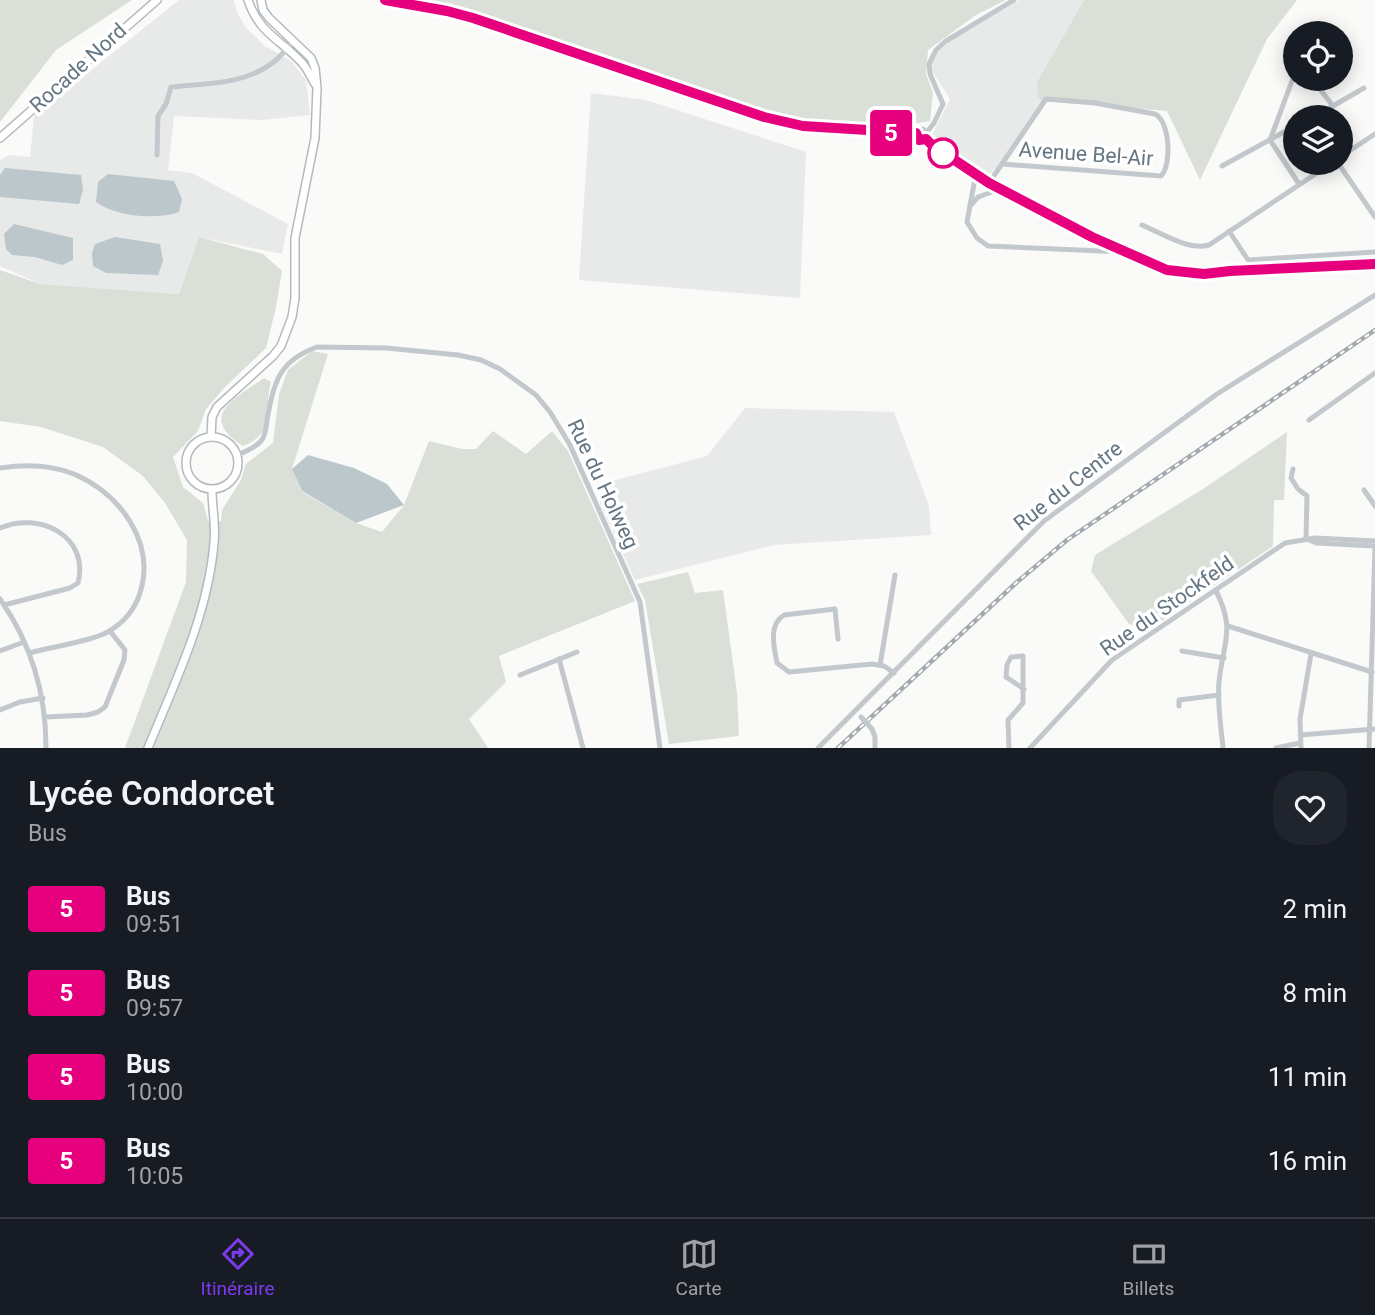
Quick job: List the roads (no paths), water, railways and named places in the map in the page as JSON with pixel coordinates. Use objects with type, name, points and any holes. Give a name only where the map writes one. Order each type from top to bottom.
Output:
[{"type":"main road","name":"Rocade Nord","points":[[0,138],[157,0]]},
{"type":"main road","points":[[248,0],[262,29],[306,68],[317,88]]},
{"type":"main road","points":[[211,437],[212,416],[217,407],[273,356],[287,332],[295,298],[296,229],[315,138],[315,68],[311,58],[269,18],[263,10],[261,0]]},
{"type":"main road","points":[[211,437],[228,442],[237,455],[238,469],[233,480],[223,487],[212,490],[191,480],[186,459],[197,441],[211,437]]},
{"type":"main road","points":[[148,748],[180,671],[207,591],[214,546],[212,490]]},
{"type":"street","points":[[386,0],[447,11]]},
{"type":"street","points":[[417,0],[764,117],[803,126],[916,133],[921,129],[927,131]]},
{"type":"street","points":[[926,139],[927,131],[943,104],[930,74],[929,64],[936,50],[946,41],[1014,0]]},
{"type":"street","points":[[157,155],[158,116],[166,104],[171,87],[242,79],[265,68],[294,40]]},
{"type":"street","points":[[1335,105],[1364,88]]},
{"type":"street","points":[[1270,140],[1288,91]]},
{"type":"street","points":[[1321,91],[1332,105]]},
{"type":"street","name":"Avenue Bel-Air","points":[[989,183],[1046,99],[1094,103],[1155,114],[1162,118],[1165,125],[1168,163],[1161,176],[1002,164]]},
{"type":"street","points":[[916,133],[919,140],[926,139]]},
{"type":"street","points":[[1222,166],[1283,133]]},
{"type":"street","points":[[1353,148],[1375,134]]},
{"type":"street","points":[[926,139],[989,183],[1092,237],[1157,267],[1190,274],[1375,264]]},
{"type":"street","points":[[1270,140],[1299,184]]},
{"type":"street","points":[[976,173],[967,210],[967,222],[977,238],[988,246],[1129,253]]},
{"type":"street","points":[[1142,225],[1193,246],[1209,245],[1313,175]]},
{"type":"street","points":[[1346,175],[1375,217]]},
{"type":"street","points":[[967,210],[978,197],[1000,188]]},
{"type":"street","points":[[1228,231],[1248,260],[1375,252]]},
{"type":"street","points":[[1090,251],[1092,237]]},
{"type":"street","name":"Rue du Centre","points":[[818,748],[1011,552],[1058,510],[1217,394],[1375,295]]},
{"type":"street","name":"Rue du Holweg","points":[[237,455],[249,450],[264,438],[277,376],[303,352],[317,347],[438,352],[481,360],[500,369],[536,395],[562,430],[640,601],[660,748]]},
{"type":"street","points":[[1309,420],[1375,373]]},
{"type":"street","points":[[0,468],[39,465],[75,475],[109,497],[132,524],[142,547],[145,565],[143,583],[131,612],[110,631],[29,653]]},
{"type":"street","points":[[1293,468],[1291,478],[1307,496],[1306,539],[1375,545],[1372,729],[1369,748]]},
{"type":"street","points":[[1364,490],[1375,506]]},
{"type":"street","points":[[0,528],[16,522],[30,522],[52,529],[74,544],[79,555],[78,583],[2,602],[29,653],[43,698],[46,748]]},
{"type":"street","name":"Rue du Stockfeld","points":[[1030,748],[1112,660],[1285,543],[1306,539]]},
{"type":"street","points":[[880,665],[895,575]]},
{"type":"street","points":[[1216,590],[1225,610],[1228,626],[1219,695],[1223,748]]},
{"type":"street","points":[[838,639],[835,609],[784,615],[778,619],[774,629],[777,663],[789,672],[859,664],[880,665],[894,673]]},
{"type":"street","points":[[1228,626],[1373,672]]},
{"type":"street","points":[[46,717],[87,715],[105,707],[124,660],[125,650],[110,631]]},
{"type":"street","points":[[0,651],[24,642]]},
{"type":"street","points":[[1182,651],[1224,658]]},
{"type":"street","points":[[520,675],[577,652]]},
{"type":"street","points":[[1276,748],[1301,746],[1301,711],[1311,654]]},
{"type":"street","points":[[1009,748],[1008,720],[1022,707],[1024,689],[1023,656],[1012,657],[1007,665],[1006,677],[1024,689]]},
{"type":"street","points":[[559,659],[583,748]]},
{"type":"street","points":[[1180,706],[1179,700],[1219,695]]},
{"type":"street","points":[[0,710],[20,702],[43,698]]},
{"type":"street","points":[[855,711],[872,729],[875,748]]},
{"type":"street","points":[[1300,736],[1372,729]]},
{"type":"railway","points":[[838,748],[1017,582],[1067,540],[1375,330]]}]
